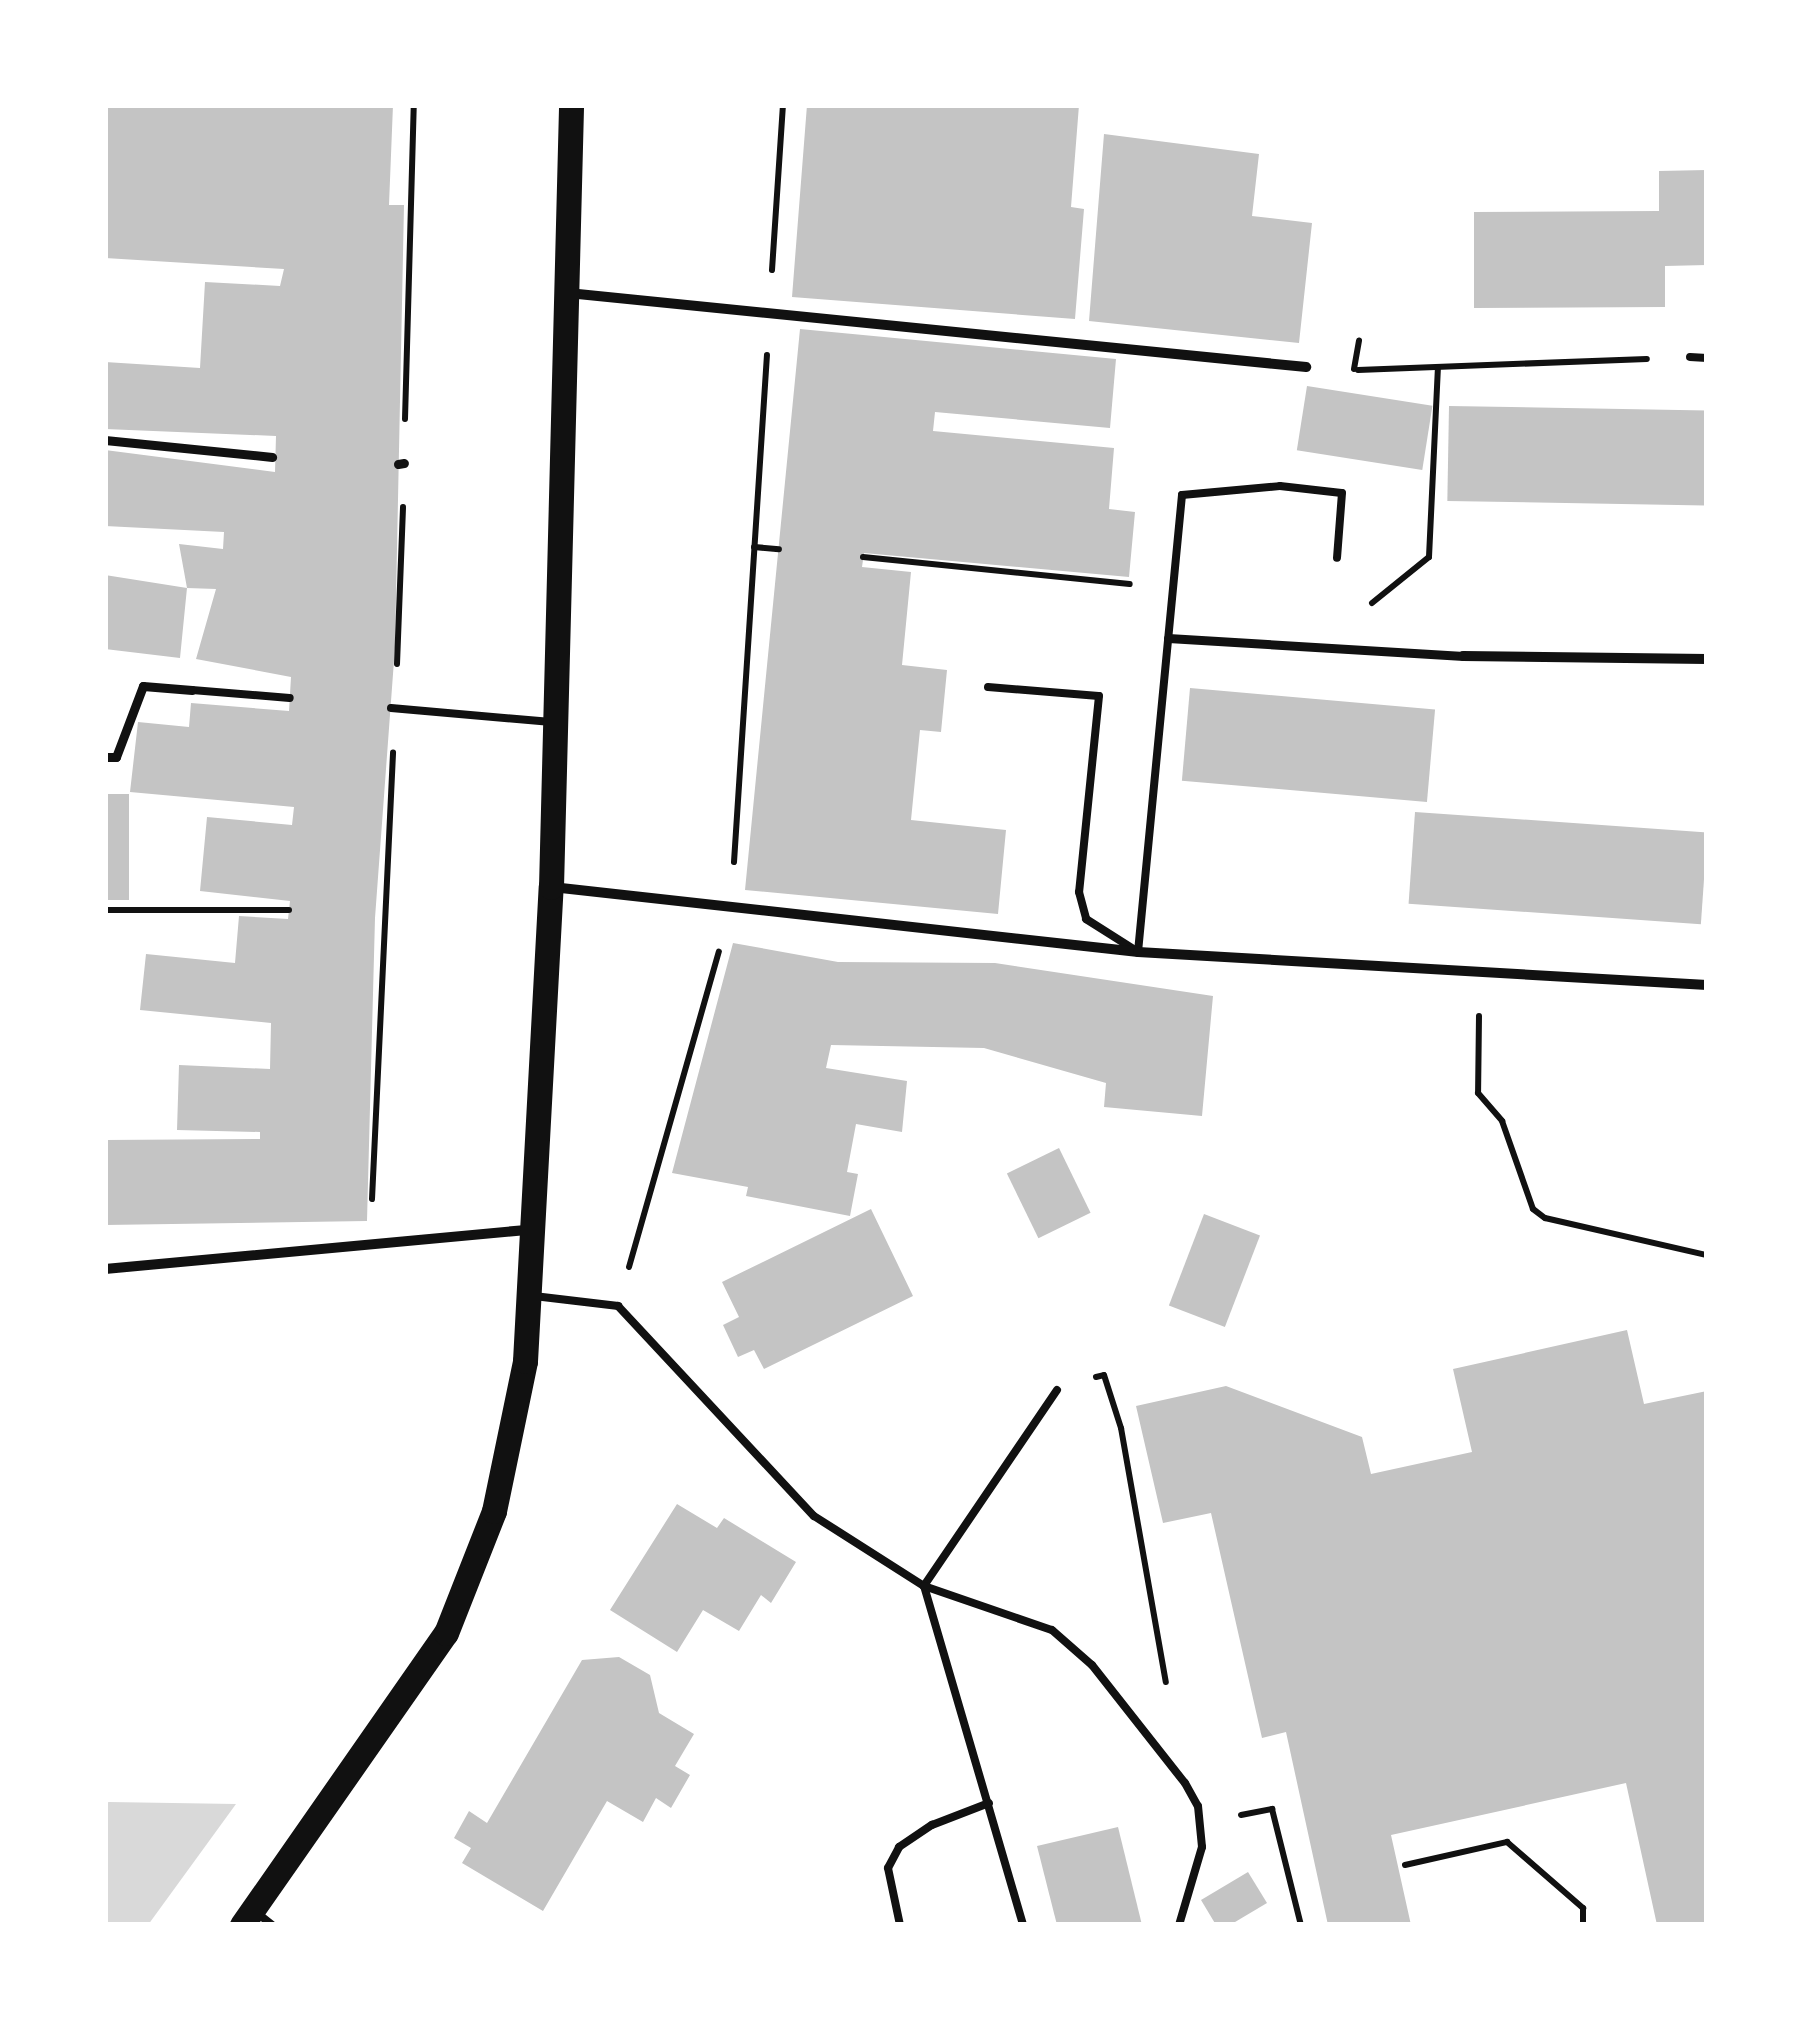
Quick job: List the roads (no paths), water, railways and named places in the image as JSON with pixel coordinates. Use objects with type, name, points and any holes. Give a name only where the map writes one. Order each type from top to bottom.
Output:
[{"type":"main road","points":[[256,1920],[411,1691],[467,1589],[504,1471],[531,1296],[535,1229],[551,887],[571,105]]},
{"type":"street","points":[[568,293],[1306,367]]},
{"type":"street","points":[[105,440],[272,457]]},
{"type":"street","points":[[1168,638],[1462,656],[1707,658]]},
{"type":"street","points":[[105,758],[116,757],[143,686],[192,690]]},
{"type":"street","points":[[551,887],[1138,952],[1707,985]]},
{"type":"street","points":[[105,1269],[535,1229]]},
{"type":"lane","points":[[1690,358],[1707,358]]},
{"type":"lane","points":[[988,687],[1099,696],[1079,892],[1086,919],[1138,952],[1182,495],[1280,486],[1342,492],[1336,558]]},
{"type":"lane","points":[[192,690],[290,698]]},
{"type":"lane","points":[[391,708],[556,723]]},
{"type":"lane","points":[[531,1296],[618,1306],[814,1516],[924,1586],[1052,1630],[1092,1665],[1198,1806],[1202,1847],[1179,1925]]},
{"type":"lane","points":[[924,1586],[1057,1390]]},
{"type":"lane","points":[[924,1586],[1023,1925]]},
{"type":"lane","points":[[900,1925],[888,1868],[898,1847],[932,1825],[990,1803]]}]
